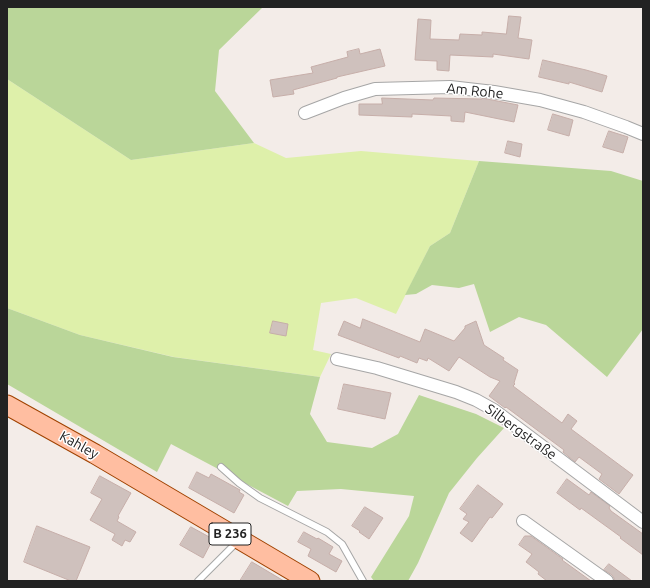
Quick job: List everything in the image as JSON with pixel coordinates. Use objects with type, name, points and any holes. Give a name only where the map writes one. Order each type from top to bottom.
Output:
[{"type":"main road","name":"Kahley","points":[[7,405],[95,454],[239,540]]},
{"type":"main road","name":"B 236","points":[[239,540],[310,581]]},
{"type":"street","name":"Am Rohe","points":[[305,113],[344,98],[375,89],[450,87],[494,92],[540,100],[584,112],[643,134]]},
{"type":"street","name":"Silbergstraße","points":[[337,358],[408,377],[476,400],[494,410],[643,522]]},
{"type":"street","points":[[523,522],[607,581]]},
{"type":"lane","points":[[221,467],[239,483],[260,498],[327,532],[342,544],[364,581]]},
{"type":"lane","points":[[198,581],[239,540]]},
{"type":"green space","points":[[7,7],[263,7],[219,50],[215,91],[254,143],[131,160],[7,79]]},
{"type":"green space","points":[[7,79],[131,160],[254,143],[286,158],[361,151],[479,161],[450,233],[430,246],[396,314],[356,298],[321,303],[313,350],[331,354],[320,377],[174,357],[80,335],[7,308]]},
{"type":"green space","points":[[479,161],[611,171],[643,181],[643,329],[607,377],[546,325],[519,317],[490,332],[474,284],[459,288],[432,285],[416,294],[405,295],[430,246],[450,233]]},
{"type":"green space","points":[[7,308],[80,335],[173,357],[320,377],[310,414],[327,442],[372,448],[398,434],[419,395],[476,414],[504,428],[477,458],[449,493],[418,563],[408,581],[374,581],[371,577],[409,516],[414,496],[341,489],[297,491],[288,506],[171,444],[157,472],[7,384]]},
{"type":"building","points":[[509,16],[521,17],[518,38],[532,40],[529,59],[493,54],[493,57],[450,55],[449,71],[437,70],[437,61],[415,60],[418,19],[431,20],[430,39],[459,40],[460,34],[482,35],[482,32],[506,34]]},
{"type":"building","points":[[359,49],[360,54],[380,49],[385,66],[337,77],[293,90],[294,94],[273,97],[270,80],[313,73],[311,67],[348,57],[347,52]]},
{"type":"building","points":[[543,60],[607,76],[602,92],[569,82],[569,84],[539,77]]},
{"type":"building","points":[[382,98],[433,100],[434,98],[482,98],[518,105],[514,122],[465,112],[464,122],[451,121],[451,116],[412,114],[412,117],[359,115],[359,104],[382,104]]},
{"type":"building","points":[[553,114],[573,120],[569,136],[548,130]]},
{"type":"building","points":[[609,131],[628,137],[623,153],[603,147]]},
{"type":"building","points":[[508,141],[522,144],[520,157],[505,153]]},
{"type":"building","points":[[363,319],[420,342],[425,329],[454,341],[465,326],[476,321],[484,345],[504,358],[503,360],[518,370],[515,384],[513,386],[562,423],[568,414],[577,421],[571,429],[633,475],[619,494],[599,479],[602,474],[579,457],[575,462],[563,452],[564,450],[489,396],[500,381],[490,377],[459,357],[449,371],[428,358],[427,361],[419,358],[417,363],[400,356],[399,358],[338,335],[344,321],[360,328]]},
{"type":"building","points":[[273,321],[288,324],[286,336],[270,333]]},
{"type":"building","points":[[344,384],[391,393],[385,419],[338,409]]},
{"type":"building","points":[[197,472],[209,478],[211,474],[240,490],[239,492],[244,495],[234,513],[189,488]]},
{"type":"building","points":[[100,476],[131,493],[118,516],[117,521],[136,532],[130,542],[125,540],[122,546],[112,540],[115,534],[90,520],[102,499],[91,493]]},
{"type":"building","points":[[567,479],[589,495],[591,492],[610,506],[609,508],[611,511],[643,534],[643,555],[581,508],[580,510],[557,493]]},
{"type":"building","points":[[478,485],[503,504],[492,518],[490,517],[472,542],[460,533],[469,522],[463,519],[467,514],[460,509]]},
{"type":"building","points":[[365,507],[383,518],[369,539],[352,526]]},
{"type":"building","points":[[37,526],[90,547],[76,581],[71,581],[24,562]]},
{"type":"building","points":[[191,527],[213,539],[203,558],[180,545]]},
{"type":"building","points":[[304,532],[333,547],[329,554],[342,561],[336,572],[308,556],[311,549],[298,542]]},
{"type":"building","points":[[525,536],[531,536],[591,581],[547,581],[538,574],[539,572],[526,562],[532,554],[519,545]]},
{"type":"building","points":[[252,562],[284,581],[240,581]]},
{"type":"building","points":[[609,564],[632,581],[614,581],[612,575],[604,570]]}]
